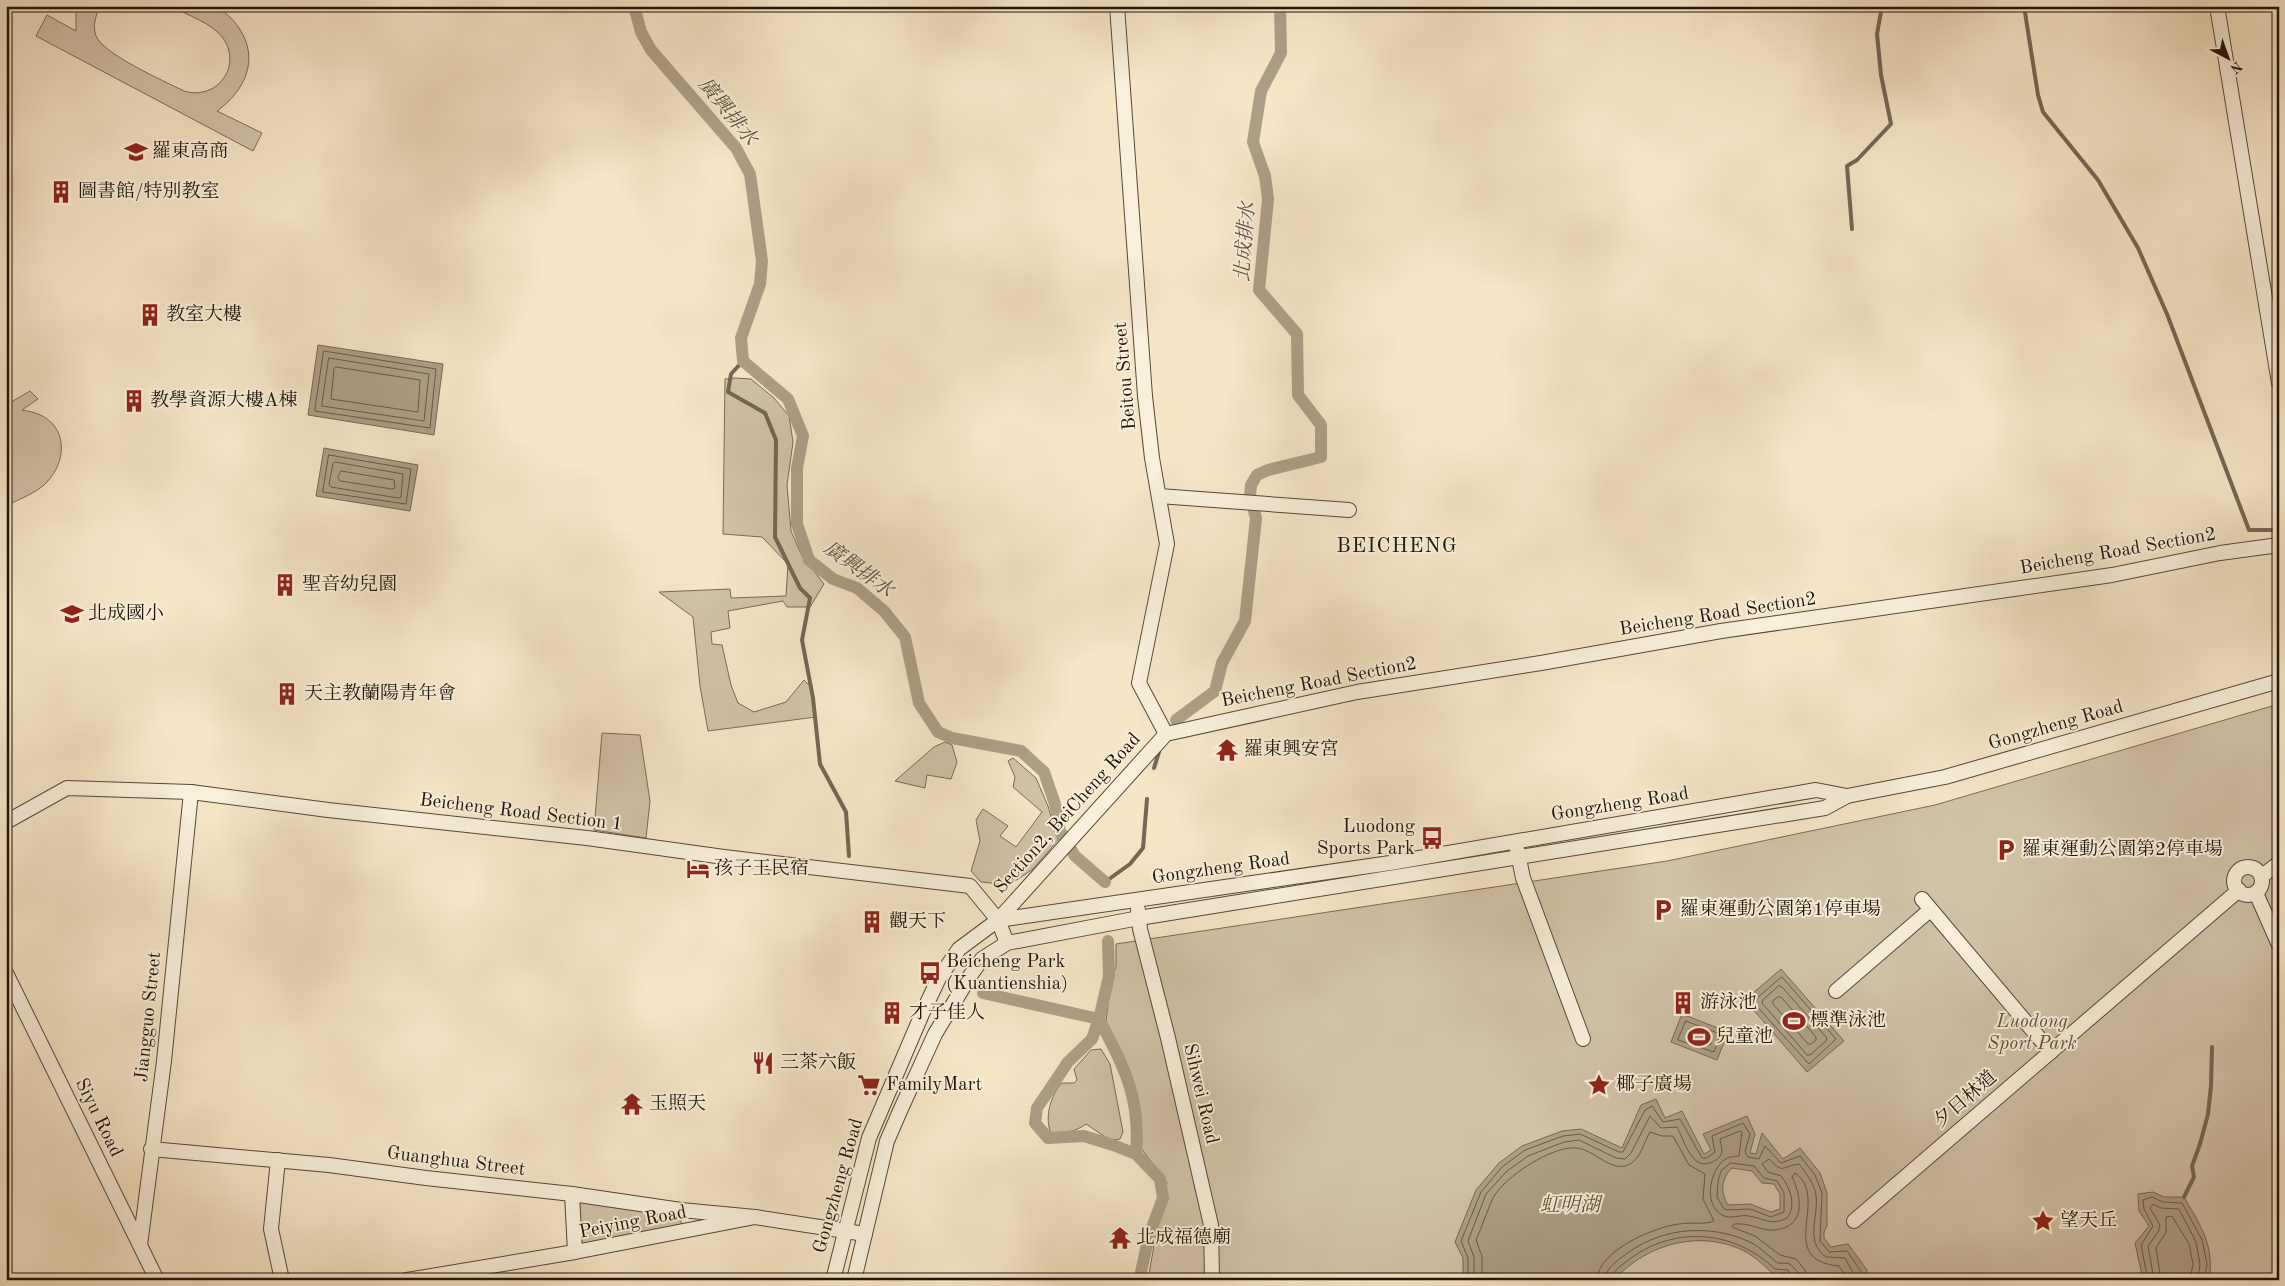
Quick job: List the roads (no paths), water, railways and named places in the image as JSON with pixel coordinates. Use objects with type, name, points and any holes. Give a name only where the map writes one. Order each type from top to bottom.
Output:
[{"type":"street","name":"Beitou Street","points":[[1117,6],[1145,396],[1152,458],[1167,544],[1139,683],[1166,734]]},
{"type":"street","points":[[2217,6],[2279,383]]},
{"type":"street","points":[[1160,496],[1349,510]]},
{"type":"street","name":"Beicheng Road Section2","points":[[1166,734],[1357,692],[1541,663],[1721,631],[2112,575],[2220,553],[2279,545]]},
{"type":"street","name":"Gongzheng Road","points":[[854,1280],[887,1141],[935,1034],[982,959],[1007,943],[1140,918],[1825,808],[1848,796],[1945,777],[2276,682]]},
{"type":"street","name":"Section2, BeiCheng Road","points":[[998,920],[1166,734]]},
{"type":"street","name":"Beicheng Road Section 1","points":[[6,822],[67,788],[191,792],[328,810],[587,838],[724,858],[970,886],[998,920],[1007,943]]},
{"type":"street","name":"Gongzheng Road","points":[[832,1280],[869,1138],[901,1061],[936,985],[960,949],[998,920],[1390,863],[1816,790],[1848,796]]},
{"type":"street","name":"Jiangguo Street","points":[[140,1245],[151,1149],[164,1061],[191,792]]},
{"type":"street","points":[[1516,841],[1523,878],[1583,1039]]},
{"type":"street","points":[[2262,876],[2279,863]]},
{"type":"street","points":[[2252,867],[2262,876],[2262,886],[2256,892],[2247,894],[2238,890],[2235,882],[2240,870],[2252,867]]},
{"type":"street","name":"夕日林道","points":[[1854,1221],[2238,890]]},
{"type":"street","points":[[2256,892],[2279,946]]},
{"type":"street","name":"Sihwei Road","points":[[1137,900],[1140,929],[1168,1038],[1211,1225],[1212,1280]]},
{"type":"street","points":[[1836,991],[1926,905],[2051,1052]]},
{"type":"street","name":"Siyu Road","points":[[6,973],[157,1280]]},
{"type":"street","name":"Guanghua Street","points":[[151,1149],[278,1160],[572,1194],[681,1210],[755,1217]]},
{"type":"street","points":[[278,1160],[271,1229],[282,1280]]},
{"type":"street","points":[[572,1194],[575,1252]]},
{"type":"street","name":"Peiying Road","points":[[407,1280],[575,1252],[755,1217],[845,1233],[865,1234]]},
{"type":"water","points":[[318,345],[443,364],[434,435],[308,415]]},
{"type":"water","points":[[324,448],[418,465],[410,511],[316,496]]},
{"type":"water","name":"標準泳池","points":[[1781,969],[1844,1041],[1807,1072],[1745,1000]]},
{"type":"water","name":"兒童池","points":[[1682,1014],[1728,1032],[1717,1060],[1671,1042]]},
{"type":"water","name":"虹明湖","points":[[1656,1099],[1665,1118],[1682,1111],[1704,1154],[1711,1150],[1703,1134],[1747,1116],[1755,1134],[1750,1153],[1756,1154],[1762,1133],[1783,1159],[1800,1148],[1820,1173],[1827,1193],[1827,1226],[1824,1238],[1831,1247],[1848,1244],[1867,1270],[1868,1280],[1789,1280],[1784,1273],[1780,1274],[1777,1278],[1748,1253],[1731,1245],[1713,1241],[1695,1241],[1676,1243],[1659,1249],[1627,1267],[1614,1280],[1463,1280],[1463,1258],[1455,1242],[1476,1190],[1499,1163],[1522,1146],[1562,1131],[1581,1129],[1622,1148],[1641,1105]],"holes":[[[1732,1168],[1752,1171],[1762,1183],[1774,1184],[1780,1194],[1780,1209],[1771,1212],[1750,1204],[1728,1205],[1723,1190],[1728,1172]]]},
{"type":"water","points":[[2153,1192],[2164,1197],[2184,1197],[2205,1236],[2210,1256],[2209,1280],[2143,1280],[2135,1243],[2149,1226],[2139,1211],[2138,1194]]},
{"type":"waterway","name":"廣興排水","points":[[634,6],[641,32],[651,50],[736,148],[750,174],[762,261],[760,284],[741,338],[743,361],[788,399],[803,436],[797,468],[797,524],[809,560],[833,579],[857,588],[884,611],[905,637],[919,703],[938,732],[952,738],[1021,751],[1044,772],[1055,804],[1060,831],[1075,856],[1105,882]]},
{"type":"waterway","name":"北成排水","points":[[1176,720],[1215,691],[1222,663],[1245,621],[1256,518],[1250,496],[1251,485],[1257,475],[1268,470],[1321,457],[1321,425],[1298,395],[1297,334],[1259,290],[1268,199],[1265,176],[1253,142],[1261,91],[1281,53],[1280,6]]},
{"type":"waterway","points":[[1852,229],[1847,166],[1857,160],[1891,124],[1881,75],[1877,34],[1882,6]]},
{"type":"waterway","points":[[2024,6],[2038,95],[2043,112],[2098,180],[2138,248],[2167,314],[2249,530],[2279,530]]},
{"type":"waterway","points":[[743,361],[731,374],[728,392],[765,413],[776,440],[775,537],[800,588],[810,598],[802,640],[813,698],[820,764],[846,812],[849,856]]},
{"type":"waterway","name":"北成排水","points":[[1154,768],[1159,752]]},
{"type":"waterway","name":"北成排水","points":[[1105,882],[1130,864],[1143,848],[1147,799]]},
{"type":"waterway","points":[[1108,941],[1109,976],[1099,1019],[1092,1039],[1068,1062],[1037,1108],[1035,1123],[1048,1138],[1084,1136],[1136,1154],[1160,1179],[1163,1198],[1149,1236],[1141,1280]]},
{"type":"waterway","points":[[983,993],[1099,1019],[1116,1052],[1129,1084],[1136,1116],[1136,1154]]},
{"type":"waterway","points":[[2184,1197],[2194,1177],[2192,1166],[2208,1114],[2212,1047]]},
{"type":"place","name":"羅東高商","points":[[136,152]]},
{"type":"place","name":"圖書館/特別教室","points":[[61,192]]},
{"type":"place","name":"教室大樓","points":[[150,315]]},
{"type":"place","name":"教學資源大樓A棟","points":[[134,401]]},
{"type":"place","name":"聖音幼兒園","points":[[285,585]]},
{"type":"place","name":"北成國小","points":[[72,614]]},
{"type":"place","name":"天主教蘭陽青年會","points":[[287,694]]},
{"type":"place","name":"羅東興安宮","points":[[1227,750]]},
{"type":"place","name":"Luodong Sports Park","points":[[1432,838]]},
{"type":"place","name":"羅東運動公園第2停車場","points":[[2006,850]]},
{"type":"place","name":"孩子王民宿","points":[[698,869]]},
{"type":"place","name":"羅東運動公園第1停車場","points":[[1663,910]]},
{"type":"place","name":"觀天下","points":[[872,922]]},
{"type":"place","name":"Beicheng Park (Kuantienshia)","points":[[930,973]]},
{"type":"place","name":"游泳池","points":[[1683,1003]]},
{"type":"place","name":"才子佳人","points":[[892,1013]]},
{"type":"place","name":"標準泳池","points":[[1794,1021]]},
{"type":"place","name":"兒童池","points":[[1699,1037]]},
{"type":"place","name":"三茶六飯","points":[[763,1063]]},
{"type":"place","name":"FamilyMart","points":[[869,1085]]},
{"type":"place","name":"椰子廣場","points":[[1599,1085]]},
{"type":"place","name":"玉照天","points":[[632,1104]]},
{"type":"place","name":"望天丘","points":[[2043,1221]]},
{"type":"place","name":"北成福德廟","points":[[1120,1238]]},
{"type":"district","name":"BEICHENG","points":[[1397,546]]},
{"type":"park label","name":"Luodong Sport Park","points":[[2032,1033]]}]
